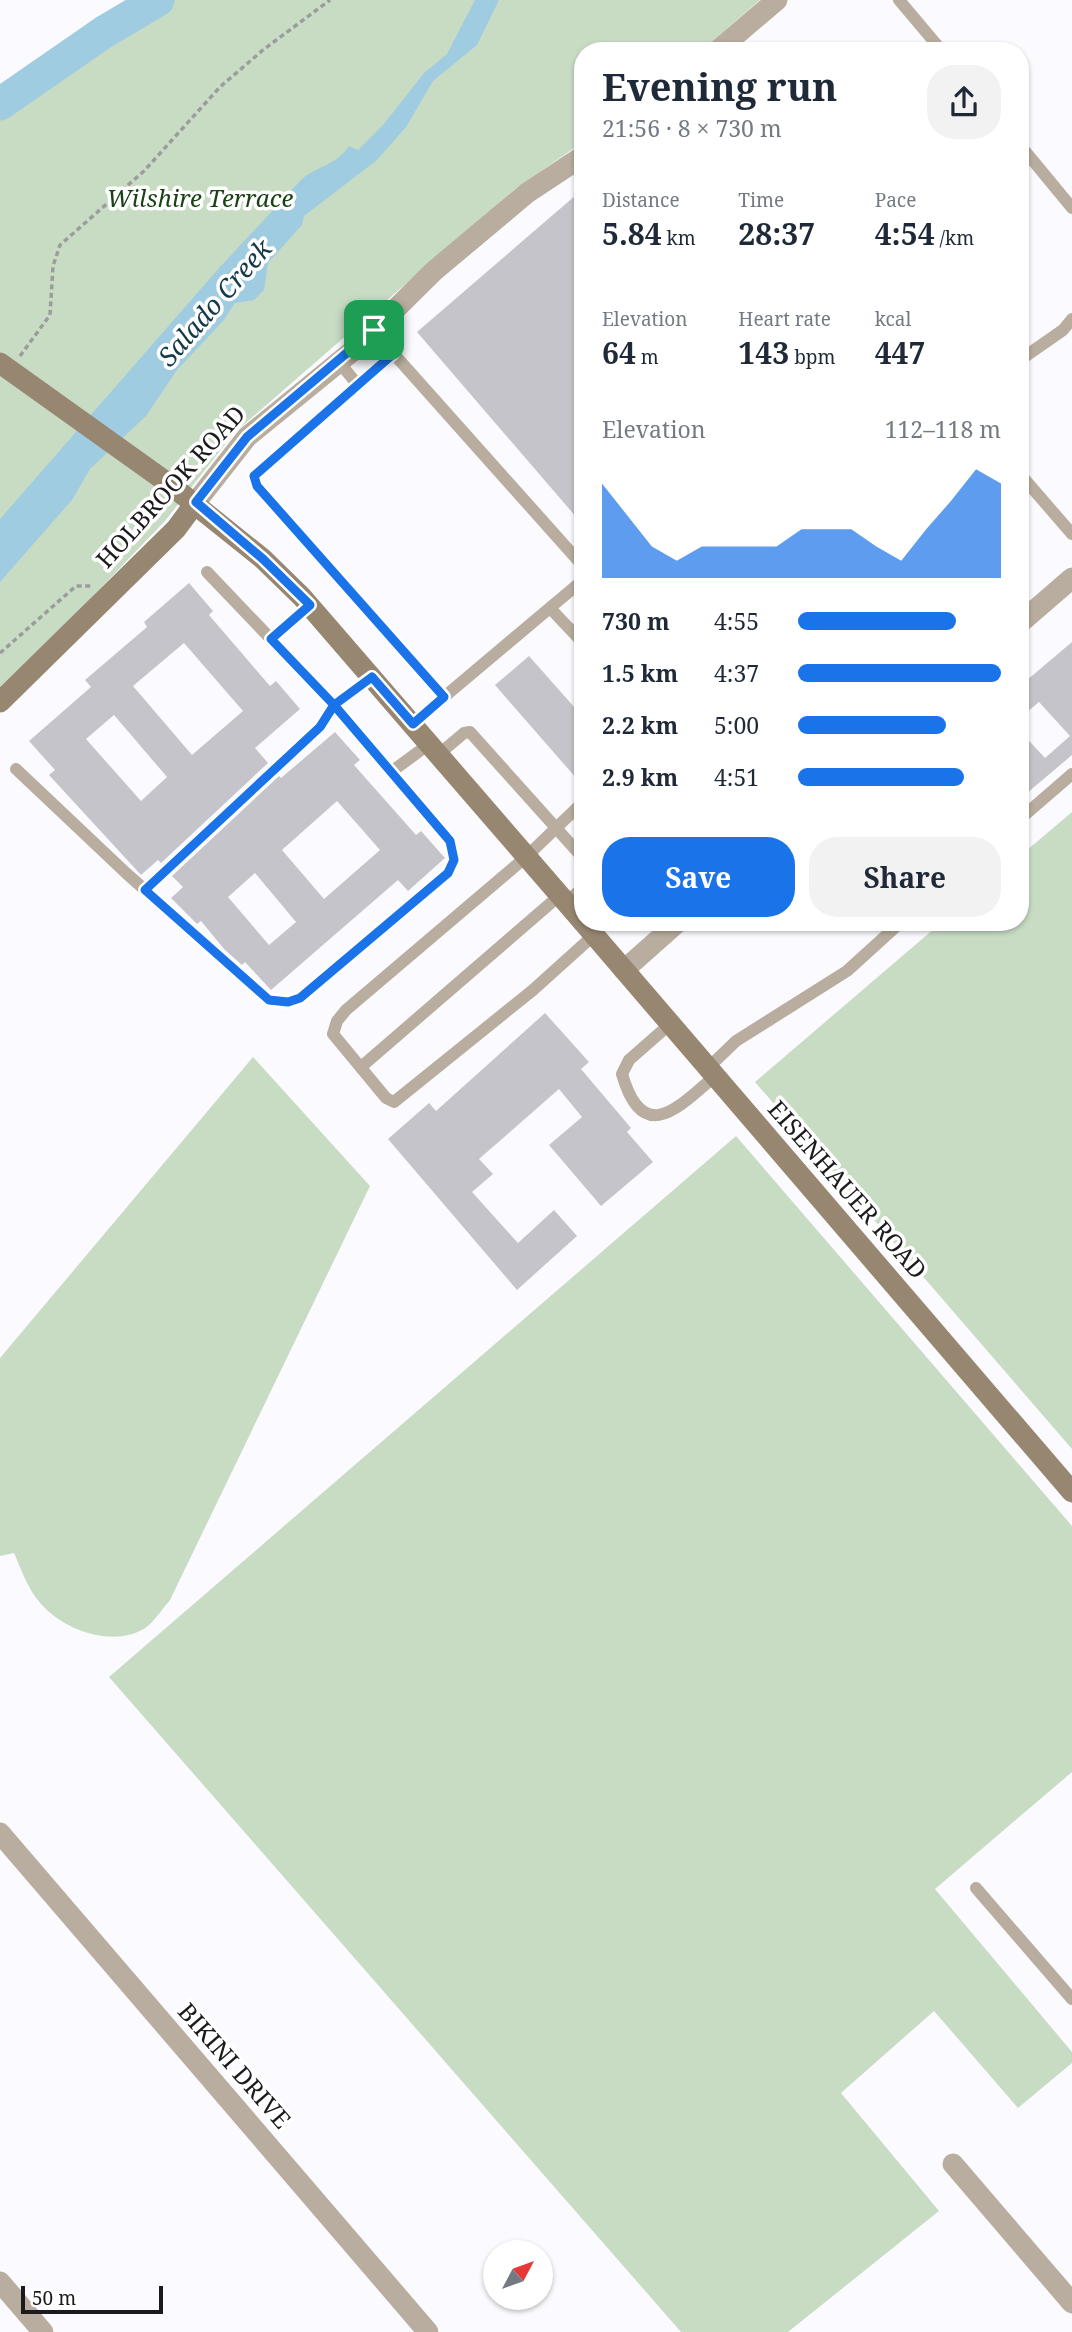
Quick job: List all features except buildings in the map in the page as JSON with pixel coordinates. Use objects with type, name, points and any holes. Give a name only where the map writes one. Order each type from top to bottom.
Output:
[{"type":"main road","name":"EISENHAUER ROAD","points":[[9,361],[196,502],[263,559],[310,605],[574,911]]},
{"type":"main road","name":"HOLBROOK ROAD","points":[[0,702],[176,529],[196,502]]},
{"type":"main road","name":"EISENHAUER ROAD","points":[[591,931],[1072,1492]]},
{"type":"street","points":[[727,42],[777,0]]},
{"type":"street","name":"HOLBROOK ROAD","points":[[196,502],[247,437],[339,362],[434,271],[516,202],[574,162]]},
{"type":"street","points":[[1029,615],[1072,578]]},
{"type":"street","points":[[624,970],[668,931]]},
{"type":"street","name":"BIKINI DRIVE","points":[[0,1833],[428,2332]]},
{"type":"street","points":[[953,2164],[1072,2303]]},
{"type":"street","points":[[0,2282],[43,2332]]},
{"type":"lane","points":[[900,0],[935,42]]},
{"type":"lane","points":[[1029,156],[1072,208]]},
{"type":"lane","points":[[1029,354],[1063,330],[1072,319]]},
{"type":"lane","points":[[374,330],[574,556]]},
{"type":"lane","points":[[393,354],[254,476],[257,486],[444,697]]},
{"type":"lane","points":[[339,362],[357,384]]},
{"type":"lane","points":[[1029,484],[1072,534]]},
{"type":"lane","points":[[16,769],[145,890],[269,1000],[288,1002],[300,998],[448,873],[454,860],[450,841],[334,705],[207,572]]},
{"type":"lane","points":[[413,724],[574,588]]},
{"type":"lane","points":[[271,639],[310,605]]},
{"type":"lane","points":[[550,608],[574,633]]},
{"type":"lane","points":[[145,890],[320,727],[334,705],[372,677]]},
{"type":"lane","points":[[391,772],[470,732],[574,847]]},
{"type":"lane","points":[[1029,812],[1072,774]]},
{"type":"lane","points":[[574,810],[526,856],[346,1010],[337,1021],[333,1034],[386,1098],[394,1102],[403,1098],[582,931]]},
{"type":"lane","points":[[361,1068],[574,892]]},
{"type":"lane","points":[[670,1024],[629,1060],[622,1074],[629,1094],[650,1115],[673,1112],[736,1041],[847,971],[891,931]]},
{"type":"lane","points":[[976,1888],[1072,1999]]},
{"type":"path","points":[[9,361],[50,315],[53,266],[60,245],[144,171],[220,87],[263,50],[330,0]]},
{"type":"path","points":[[0,653],[76,586],[117,586]]},
{"type":"green space","name":"Wilshire Terrace","points":[[126,0],[760,0],[711,42],[574,42],[574,148],[515,189],[234,433],[165,521],[0,693],[0,89]]},
{"type":"green space","points":[[1072,812],[1072,1449],[755,1082],[931,931],[1029,931],[1029,848]]},
{"type":"green space","points":[[253,1057],[370,1186],[170,1600],[148,1626],[136,1633],[110,1637],[96,1635],[57,1618],[36,1598],[14,1553],[0,1556],[0,1358]]},
{"type":"green space","points":[[736,1136],[1072,1526],[1072,1772],[935,1889],[1072,2052],[1072,2063],[1018,2108],[934,2011],[841,2093],[939,2211],[788,2332],[681,2332],[109,1677]]},
{"type":"water","name":"Salado Creek","points":[[475,0],[499,0],[477,45],[433,81],[406,127],[377,160],[304,216],[302,225],[268,263],[264,290],[254,300],[235,303],[223,321],[177,370],[146,416],[90,469],[72,500],[0,582],[0,519],[219,268],[301,180],[338,158],[349,146],[358,150],[383,125],[424,73],[447,54]]},
{"type":"waterway","points":[[0,104],[104,32],[158,0]]},
{"type":"route","points":[[374,330],[355,349],[247,437],[196,502],[263,559],[310,605],[271,639],[334,705],[450,841],[454,860],[448,873],[300,998],[276,1002],[269,1000],[145,890],[320,727],[334,705],[372,677],[413,724],[444,697],[257,486],[254,476],[393,354],[374,330]]}]
